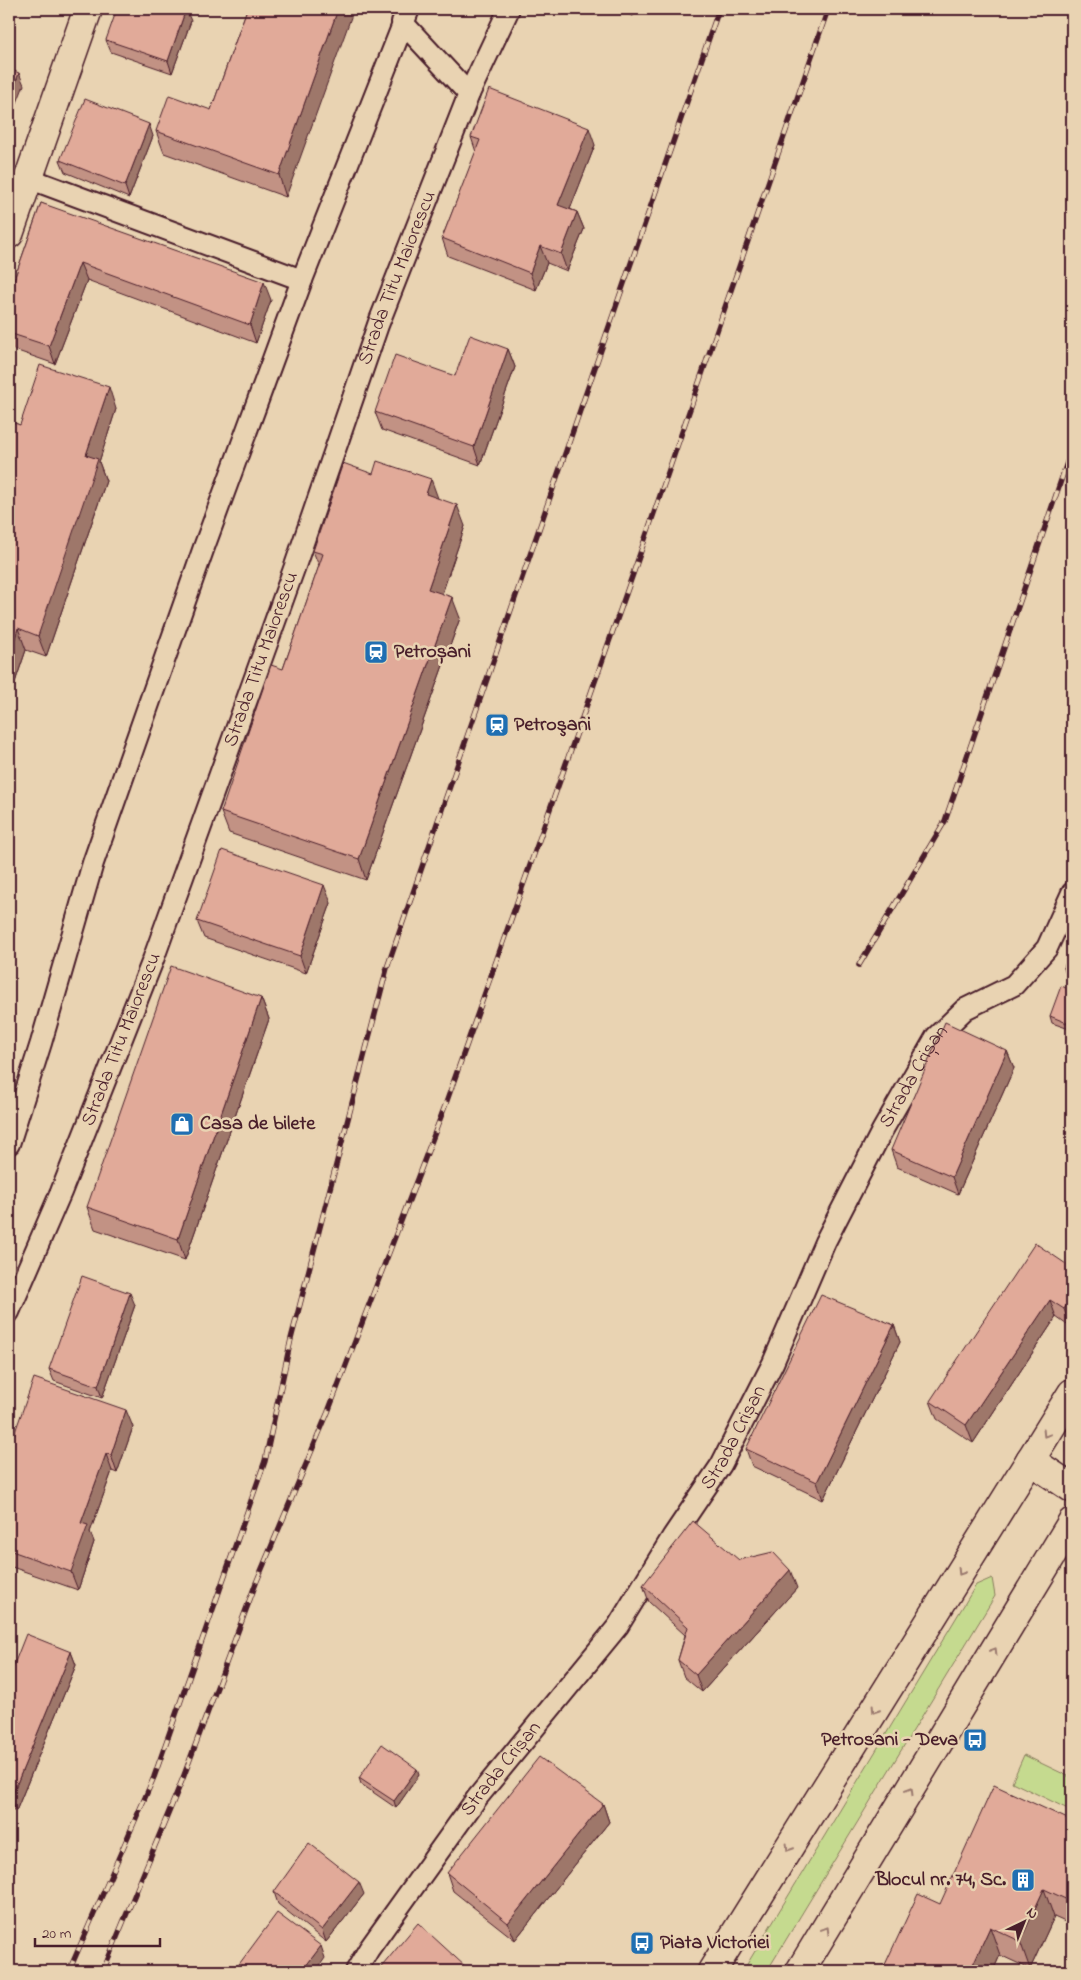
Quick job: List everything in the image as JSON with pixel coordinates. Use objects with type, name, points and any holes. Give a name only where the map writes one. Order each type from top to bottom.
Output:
[{"type":"main road","points":[[9,234],[18,174],[88,9]]},
{"type":"main road","points":[[712,1971],[1072,1393]]},
{"type":"main road","points":[[1030,1460],[1072,1488]]},
{"type":"main road","points":[[800,1971],[1072,1522]]},
{"type":"lane","name":"Strada Titu Maiorescu","points":[[9,1312],[61,1192],[153,960],[295,566],[378,325],[470,94],[510,9]]},
{"type":"lane","points":[[9,1144],[41,1043],[93,863],[302,280],[406,16],[470,94]]},
{"type":"lane","points":[[18,174],[302,280]]},
{"type":"lane","name":"Strada Crișan","points":[[356,1971],[477,1798],[618,1626],[673,1536],[721,1465],[773,1363],[825,1242],[882,1131],[936,1036],[965,1009],[1014,984],[1047,948],[1072,893]]},
{"type":"green space","points":[[992,1578],[995,1596],[767,1971],[743,1971],[976,1585]]},
{"type":"green space","points":[[1024,1755],[1072,1778],[1072,1811],[1012,1782]]},
{"type":"building","points":[[117,9],[186,9],[168,61],[106,40]]},
{"type":"building","points":[[247,9],[338,9],[279,175],[156,131],[169,95],[211,110]]},
{"type":"building","points":[[9,69],[19,73],[9,100]]},
{"type":"building","points":[[489,89],[589,128],[558,205],[577,212],[561,254],[540,246],[530,273],[442,238],[480,140],[471,137]]},
{"type":"building","points":[[85,99],[149,124],[125,186],[60,160]]},
{"type":"building","points":[[41,203],[264,282],[250,325],[80,263],[49,346],[9,333],[9,294]]},
{"type":"building","points":[[470,335],[508,349],[474,447],[375,412],[395,355],[455,376]]},
{"type":"building","points":[[40,365],[109,387],[86,455],[98,459],[38,636],[18,628],[9,657],[9,421],[20,425]]},
{"type":"building","name":"Petroșani","points":[[377,461],[431,479],[426,494],[457,505],[428,589],[452,597],[359,859],[221,812],[271,665],[283,669],[323,554],[313,551],[343,463],[373,474]]},
{"type":"building","points":[[222,850],[324,885],[300,956],[197,921]]},
{"type":"building","points":[[1072,945],[1072,972],[1064,968]]},
{"type":"building","name":"Casa de bilete","points":[[171,966],[261,998],[178,1239],[87,1207]]},
{"type":"building","points":[[1061,986],[1072,990],[1072,1025],[1050,1016]]},
{"type":"building","points":[[945,1022],[1007,1051],[952,1177],[891,1150]]},
{"type":"building","points":[[1035,1243],[1072,1268],[1072,1297],[1064,1309],[1050,1300],[966,1425],[930,1401]]},
{"type":"building","points":[[82,1276],[130,1293],[98,1386],[49,1369]]},
{"type":"building","points":[[821,1295],[894,1325],[817,1482],[746,1449]]},
{"type":"building","points":[[34,1378],[126,1410],[111,1455],[106,1454],[81,1523],[88,1525],[71,1572],[9,1550],[9,1449]]},
{"type":"building","points":[[693,1521],[739,1560],[773,1552],[790,1570],[696,1675],[678,1660],[688,1627],[643,1585]]},
{"type":"building","points":[[26,1634],[71,1652],[11,1798],[9,1797],[9,1677]]},
{"type":"building","points":[[382,1744],[417,1769],[394,1801],[359,1778]]},
{"type":"building","points":[[539,1757],[603,1804],[508,1923],[447,1873]]},
{"type":"building","points":[[994,1785],[1072,1821],[1072,1902],[1044,1889],[1020,1941],[990,1927],[970,1971],[882,1971],[918,1894],[940,1904]]},
{"type":"building","points":[[309,1843],[359,1882],[322,1930],[274,1892]]},
{"type":"building","points":[[277,1913],[321,1946],[302,1971],[234,1971]]},
{"type":"building","points":[[418,1923],[467,1968],[465,1971],[378,1971]]},
{"type":"railway","points":[[69,1971],[154,1777],[265,1461],[291,1339],[387,968],[719,9]]},
{"type":"railway","points":[[103,1971],[183,1778],[256,1583],[328,1412],[445,1106],[634,571],[828,9]]},
{"type":"railway","points":[[859,965],[945,821],[1072,448]]},
{"type":"place","name":"Petroșani","points":[[376,652]]},
{"type":"place","name":"Petroşani","points":[[497,725]]},
{"type":"place","name":"Casa de bilete","points":[[182,1124]]},
{"type":"place","name":"Petrosani - Deva","points":[[975,1740]]},
{"type":"place","name":"Blocul nr. 74, Sc.","points":[[1023,1880]]},
{"type":"place","name":"Piata Victoriei","points":[[642,1943]]}]
